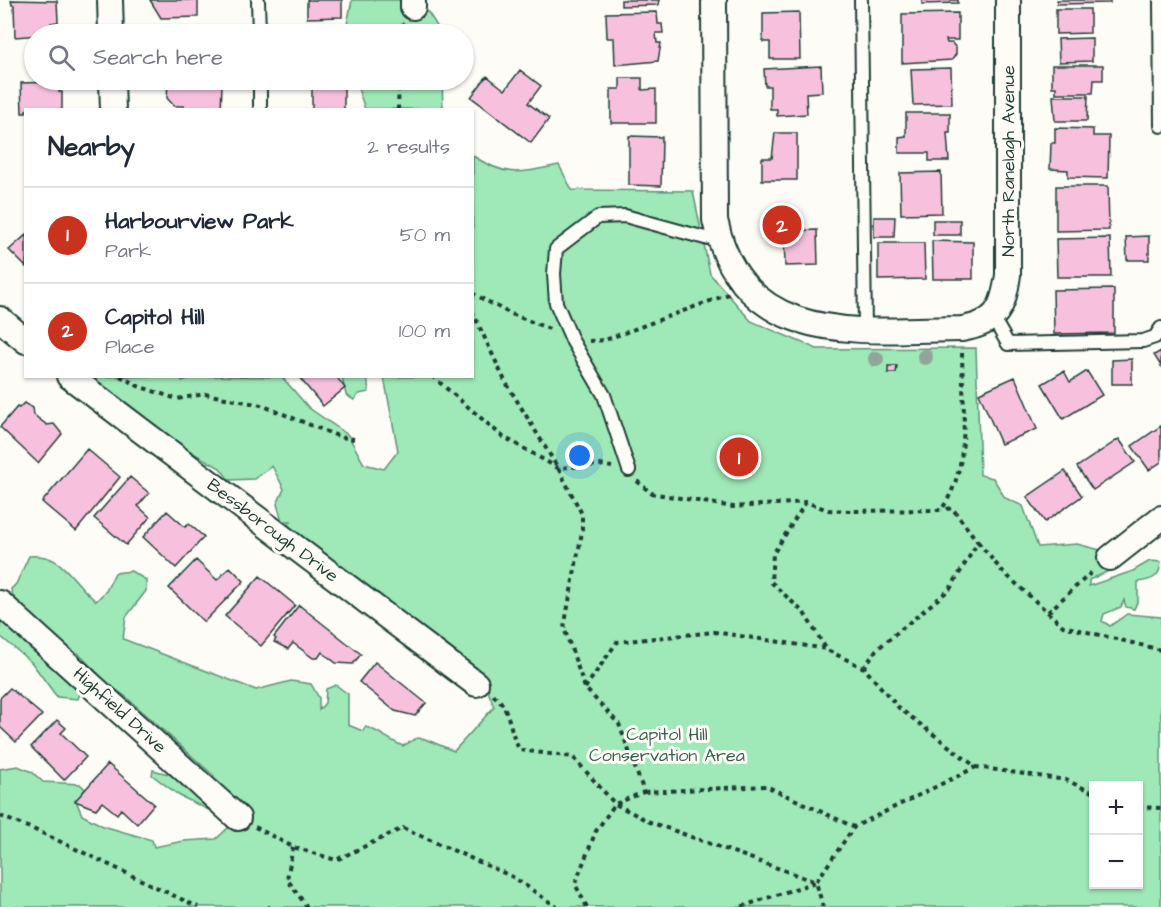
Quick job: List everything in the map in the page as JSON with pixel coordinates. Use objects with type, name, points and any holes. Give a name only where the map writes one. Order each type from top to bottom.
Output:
[{"type":"street","points":[[110,0],[111,24]]},
{"type":"street","points":[[714,0],[715,220],[718,234],[735,273],[746,286],[764,304],[790,319],[834,330],[962,329],[982,325],[993,318]]},
{"type":"street","name":"North Ranelagh Avenue","points":[[993,318],[1004,297],[1008,275],[1008,0]]},
{"type":"street","points":[[112,90],[113,108]]},
{"type":"street","points":[[0,319],[24,339]]},
{"type":"street","name":"Bessborough Drive","points":[[72,378],[476,684]]},
{"type":"street","points":[[1110,558],[1161,518]]},
{"type":"street","name":"Highfield Drive","points":[[0,603],[238,818]]},
{"type":"lane","points":[[258,0],[259,24]]},
{"type":"lane","points":[[861,0],[865,330]]},
{"type":"lane","points":[[1160,0],[1161,126]]},
{"type":"lane","points":[[260,90],[260,108]]},
{"type":"lane","points":[[629,470],[604,395],[573,342],[556,303],[554,274],[556,249],[574,233],[598,217],[625,216],[705,238],[718,234]]},
{"type":"lane","points":[[993,318],[1008,344],[1143,341],[1155,337],[1161,328]]},
{"type":"path","points":[[398,108],[399,90]]},
{"type":"path","points":[[474,294],[573,342],[605,340],[733,293],[746,286]]},
{"type":"path","points":[[474,315],[505,381],[558,468],[582,514],[582,532],[564,628],[585,688],[619,724],[644,792]]},
{"type":"path","points":[[941,510],[951,497],[962,447],[962,329]]},
{"type":"path","points":[[124,378],[138,386],[177,399],[205,394],[261,405],[340,437],[354,438]]},
{"type":"path","points":[[434,378],[502,436],[558,468],[600,465],[629,470],[651,493],[733,507],[806,502],[828,510],[851,511],[952,508],[1001,570],[1064,626],[1161,650]]},
{"type":"path","points":[[806,502],[773,554],[771,582],[804,612],[827,650]]},
{"type":"path","points":[[864,668],[876,651],[950,589],[978,542]]},
{"type":"path","points":[[1047,612],[1110,558]]},
{"type":"path","points":[[585,688],[617,642],[714,632],[827,650],[864,668],[899,708],[976,767],[1066,780],[1089,790]]},
{"type":"path","points":[[476,684],[498,698],[520,750],[573,757],[615,804],[650,822],[816,882]]},
{"type":"path","points":[[740,907],[816,882],[854,827],[976,767]]},
{"type":"path","points":[[586,907],[575,884],[596,831],[615,804],[644,792],[766,786],[854,827]]},
{"type":"path","points":[[1143,807],[1161,808]]},
{"type":"path","points":[[0,816],[40,832],[198,907]]},
{"type":"path","points":[[238,818],[293,847],[336,860],[403,828],[513,877],[557,907]]},
{"type":"path","points":[[293,847],[287,879],[307,907]]},
{"type":"path","points":[[816,882],[823,907]]},
{"type":"green space","points":[[352,0],[404,0],[410,16],[428,12],[436,24],[347,24]]},
{"type":"green space","points":[[358,90],[442,90],[443,108],[365,108]]},
{"type":"green space","name":"Capitol Hill Conservation Area","points":[[474,157],[496,168],[514,172],[559,165],[572,190],[693,191],[710,274],[751,321],[817,349],[976,348],[980,475],[993,478],[1005,498],[1023,506],[1038,547],[1077,544],[1100,550],[1111,566],[1107,572],[1089,580],[1089,586],[1133,571],[1150,561],[1161,562],[1157,575],[1138,582],[1138,600],[1134,609],[1126,607],[1124,600],[1121,607],[1104,614],[1102,621],[1110,626],[1127,614],[1161,617],[1161,907],[0,907],[0,769],[18,766],[32,772],[43,782],[80,784],[85,789],[77,803],[82,815],[103,826],[152,840],[154,847],[184,841],[216,839],[229,827],[215,813],[180,796],[152,775],[153,770],[206,784],[214,776],[125,696],[110,686],[78,653],[63,651],[17,613],[11,589],[16,584],[29,556],[41,556],[59,563],[96,601],[106,591],[115,573],[131,571],[146,580],[146,591],[126,617],[123,639],[256,690],[291,681],[311,684],[319,698],[319,710],[325,703],[326,689],[336,685],[348,694],[348,725],[363,731],[365,727],[370,728],[403,746],[417,738],[454,751],[494,707],[483,678],[285,529],[291,521],[282,521],[277,504],[284,489],[272,466],[254,479],[229,480],[220,468],[172,441],[77,378],[181,378],[182,381],[191,378],[283,378],[309,408],[348,435],[364,464],[384,469],[398,451],[384,378],[474,378]]},
{"type":"green space","points":[[342,378],[367,378],[369,392],[359,394],[354,400],[346,395]]},
{"type":"green space","points":[[0,608],[82,688],[78,699],[57,697],[32,663],[0,636]]},
{"type":"building","points":[[11,0],[57,1],[58,22],[24,24],[24,36],[15,37],[14,5]]},
{"type":"building","points":[[150,0],[198,0],[198,17],[161,18]]},
{"type":"building","points":[[307,0],[342,0],[342,17],[307,18]]},
{"type":"building","points":[[621,0],[659,0],[658,5],[621,6]]},
{"type":"building","points":[[922,0],[958,0],[958,3],[922,4]]},
{"type":"building","points":[[1057,0],[1110,0],[1110,3],[1057,4]]},
{"type":"building","points":[[1056,9],[1090,9],[1090,33],[1056,34]]},
{"type":"building","points":[[657,12],[658,24],[662,24],[663,33],[656,33],[657,43],[661,43],[658,61],[615,65],[614,38],[607,38],[606,13]]},
{"type":"building","points":[[799,12],[800,59],[770,59],[770,42],[763,42],[763,13]]},
{"type":"building","points":[[958,13],[958,40],[946,40],[956,48],[956,54],[952,60],[902,63],[902,14]]},
{"type":"building","points":[[1092,38],[1092,61],[1059,62],[1058,39]]},
{"type":"building","points":[[1052,65],[1103,65],[1103,80],[1094,80],[1093,93],[1056,93],[1056,87],[1052,87]]},
{"type":"building","points":[[821,66],[822,92],[806,93],[807,114],[777,116],[777,109],[770,109],[770,86],[765,86],[764,69]]},
{"type":"building","points":[[951,68],[952,104],[913,105],[911,69]]},
{"type":"building","points":[[520,70],[541,86],[528,103],[549,119],[531,143],[471,97],[487,76],[505,90]]},
{"type":"building","points":[[620,78],[642,78],[642,90],[656,89],[656,123],[611,123],[611,89],[620,89]]},
{"type":"building","points":[[21,83],[24,83],[24,90],[59,90],[62,92],[62,108],[24,108],[24,113],[22,113]]},
{"type":"building","points":[[168,90],[222,90],[221,108],[184,108],[184,106],[174,106],[167,98]]},
{"type":"building","points":[[312,90],[344,90],[344,108],[312,108]]},
{"type":"building","points":[[1053,96],[1088,96],[1087,121],[1055,121]]},
{"type":"building","points":[[906,113],[950,113],[950,133],[947,133],[949,161],[929,161],[929,153],[899,153],[899,137],[906,136]]},
{"type":"building","points":[[1055,128],[1093,129],[1093,136],[1109,136],[1108,178],[1068,177],[1068,170],[1050,169],[1051,143],[1055,143]]},
{"type":"building","points":[[775,133],[797,133],[797,180],[762,180],[762,158],[772,158]]},
{"type":"building","points":[[629,136],[662,137],[661,186],[629,185]]},
{"type":"building","points":[[941,172],[942,213],[901,214],[900,173]]},
{"type":"building","points":[[1056,186],[1108,186],[1109,230],[1056,231]]},
{"type":"building","points":[[874,217],[895,217],[894,237],[874,237]]},
{"type":"building","points":[[933,220],[960,220],[960,235],[933,235]]},
{"type":"building","points":[[817,230],[818,265],[785,266],[784,231]]},
{"type":"building","points":[[1149,236],[1149,260],[1127,260],[1126,237]]},
{"type":"building","points":[[24,237],[24,265],[9,250]]},
{"type":"building","points":[[1110,238],[1111,277],[1057,277],[1056,239]]},
{"type":"building","points":[[932,241],[973,242],[973,279],[933,279]]},
{"type":"building","points":[[878,243],[924,243],[925,279],[878,280]]},
{"type":"building","points":[[1114,289],[1114,333],[1054,334],[1053,290]]},
{"type":"building","points":[[1161,351],[1161,366],[1154,355]]},
{"type":"building","points":[[1132,359],[1132,384],[1112,384],[1112,360]]},
{"type":"building","points":[[888,366],[897,366],[896,373],[888,373]]},
{"type":"building","points":[[1064,371],[1070,382],[1087,371],[1102,395],[1063,419],[1042,384]]},
{"type":"building","points":[[1015,377],[1037,429],[1001,444],[979,393]]},
{"type":"building","points":[[300,378],[338,378],[345,388],[323,406]]},
{"type":"building","points":[[24,403],[33,408],[34,415],[47,425],[54,424],[62,434],[38,463],[0,427],[17,407],[19,408]]},
{"type":"building","points":[[1161,426],[1161,462],[1149,470],[1132,446]]},
{"type":"building","points":[[1119,439],[1135,462],[1093,490],[1077,467]]},
{"type":"building","points":[[87,449],[120,477],[76,531],[42,502]]},
{"type":"building","points":[[1065,471],[1082,496],[1045,522],[1027,497]]},
{"type":"building","points":[[130,477],[149,493],[138,506],[150,517],[126,545],[94,518]]},
{"type":"building","points":[[167,511],[185,527],[189,524],[204,537],[176,568],[143,537]]},
{"type":"building","points":[[196,560],[217,580],[230,567],[244,581],[204,622],[169,588]]},
{"type":"building","points":[[260,576],[295,605],[261,646],[225,616]]},
{"type":"building","points":[[299,605],[361,654],[353,664],[336,663],[322,652],[318,658],[313,658],[293,643],[288,649],[274,642],[276,639],[274,637]]},
{"type":"building","points":[[375,662],[426,703],[415,716],[395,711],[359,682]]},
{"type":"building","points":[[10,688],[42,715],[16,742],[0,727],[0,698]]},
{"type":"building","points":[[57,720],[66,728],[61,733],[86,757],[64,780],[31,747]]},
{"type":"building","points":[[108,764],[154,804],[137,824],[121,809],[117,814],[102,802],[96,809],[75,801]]},
{"type":"place","name":"Capitol Hill","points":[[782,225]]},
{"type":"place","name":"Harbourview Park","points":[[739,457]]}]
